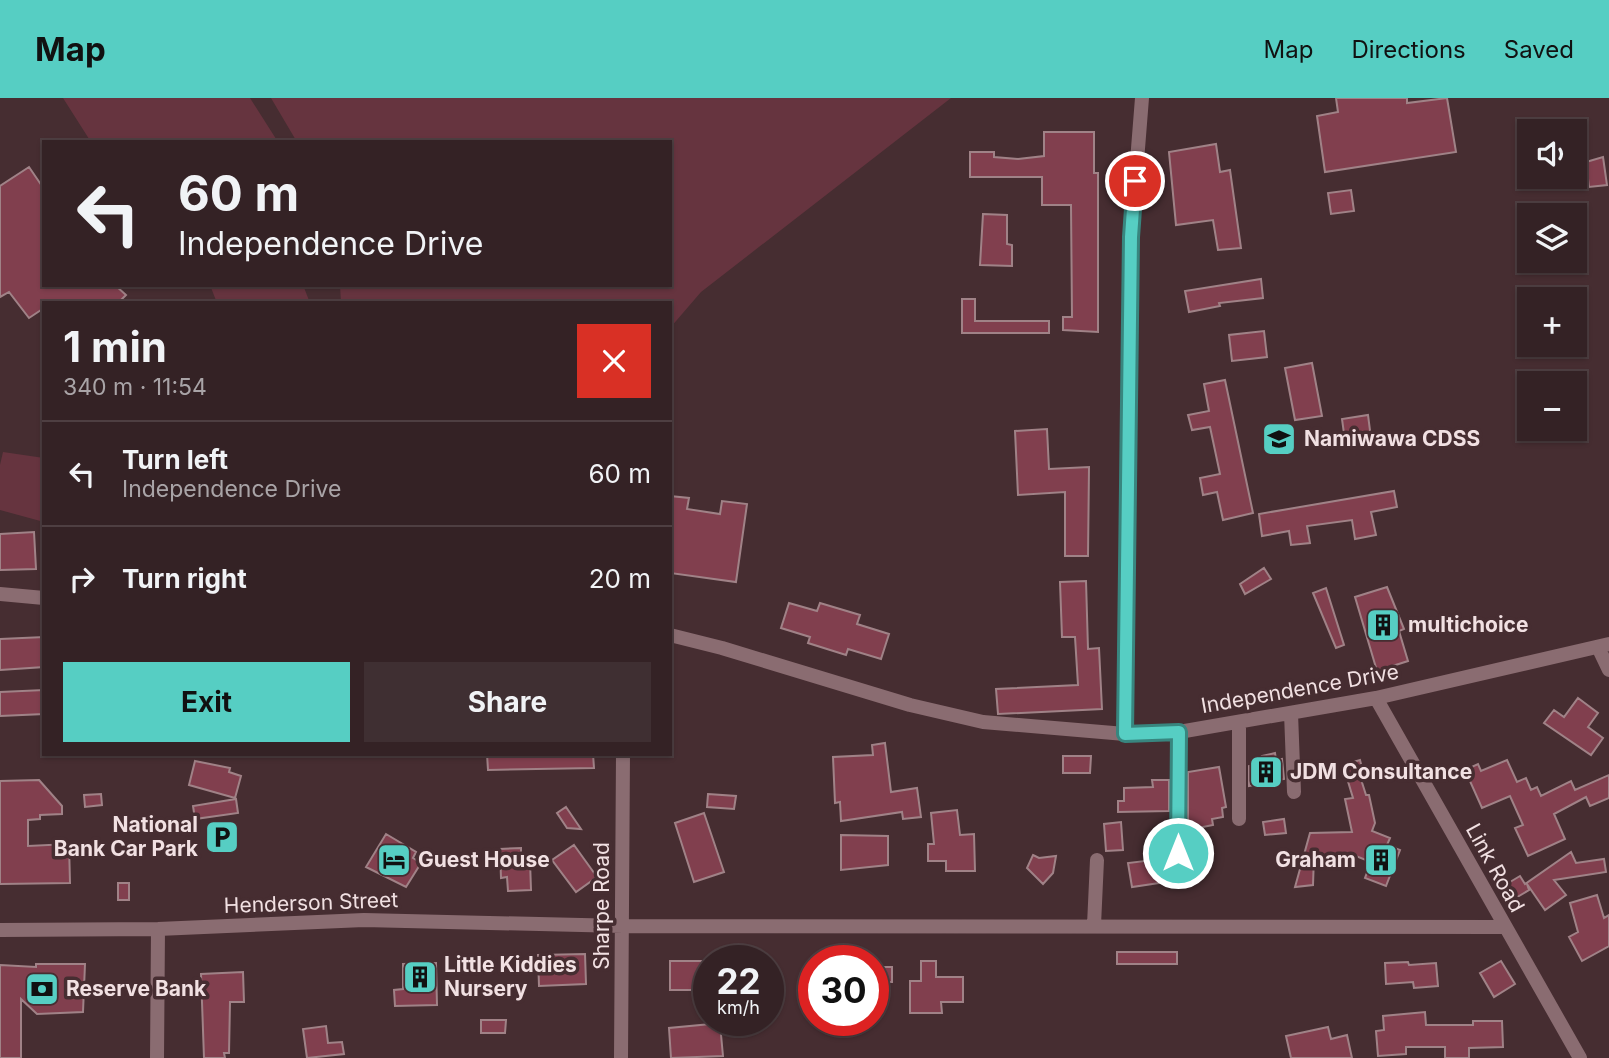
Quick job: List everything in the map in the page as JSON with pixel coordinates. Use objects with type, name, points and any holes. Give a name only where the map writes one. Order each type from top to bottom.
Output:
[{"type":"street","points":[[1125,734],[1131,237],[1142,98]]},
{"type":"street","points":[[0,594],[42,598]]},
{"type":"street","name":"Independence Drive","points":[[672,636],[910,705],[983,722],[1125,734],[1179,732],[1376,698],[1604,646]]},
{"type":"street","points":[[1604,646],[1609,670]]},
{"type":"street","name":"Link Road","points":[[1376,698],[1580,1058]]},
{"type":"street","points":[[1291,713],[1294,792]]},
{"type":"street","points":[[1238,722],[1239,819]]},
{"type":"street","points":[[1178,853],[1179,732]]},
{"type":"street","name":"Sharpe Road","points":[[621,1058],[623,756]]},
{"type":"street","points":[[1094,925],[1097,860]]},
{"type":"street","name":"Henderson Street","points":[[0,930],[158,929],[364,920],[623,926],[1504,928]]},
{"type":"street","points":[[157,1058],[158,929]]},
{"type":"shaded area","points":[[63,98],[250,98],[277,140],[90,140]]},
{"type":"shaded area","points":[[271,98],[951,98],[701,292],[672,326],[672,301],[341,301],[340,287],[672,287],[672,140],[296,140]]},
{"type":"shaded area","points":[[211,287],[304,287],[309,301],[216,301]]},
{"type":"shaded area","points":[[3,452],[42,458],[42,521],[0,510],[0,465]]},
{"type":"building","points":[[1336,98],[1407,98],[1407,103],[1447,98],[1456,152],[1325,172],[1317,116],[1338,112]]},
{"type":"building","points":[[1044,132],[1094,132],[1094,173],[1098,173],[1098,332],[1063,330],[1063,317],[1072,317],[1071,205],[1042,205],[1042,177],[970,177],[970,152],[994,152],[994,157],[1018,159],[1044,156]]},
{"type":"building","points":[[1216,144],[1220,172],[1230,170],[1241,248],[1218,250],[1213,220],[1176,225],[1169,152]]},
{"type":"building","points":[[1603,157],[1607,185],[1589,187],[1587,162]]},
{"type":"building","points":[[29,167],[42,186],[42,287],[117,287],[126,295],[120,301],[42,301],[42,309],[29,318],[9,292],[0,297],[0,186]]},
{"type":"building","points":[[1351,190],[1354,211],[1331,214],[1328,193]]},
{"type":"building","points":[[983,214],[1007,215],[1007,244],[1012,245],[1012,266],[980,265]]},
{"type":"building","points":[[1261,279],[1263,298],[1219,303],[1220,306],[1189,312],[1185,291]]},
{"type":"building","points":[[962,299],[975,299],[975,321],[1049,321],[1049,333],[962,333]]},
{"type":"building","points":[[1264,331],[1267,357],[1232,361],[1229,335]]},
{"type":"building","points":[[1312,363],[1322,416],[1295,420],[1285,368]]},
{"type":"building","points":[[1225,380],[1253,513],[1223,520],[1217,492],[1203,495],[1200,478],[1220,474],[1210,427],[1192,430],[1188,415],[1209,411],[1204,384]]},
{"type":"building","points":[[1368,415],[1371,438],[1345,441],[1342,419]]},
{"type":"building","points":[[1047,429],[1049,469],[1089,467],[1088,556],[1065,556],[1065,492],[1018,495],[1015,431]]},
{"type":"building","points":[[1394,491],[1397,507],[1371,512],[1376,535],[1355,539],[1352,520],[1307,526],[1310,543],[1291,545],[1289,531],[1262,536],[1259,514]]},
{"type":"building","points":[[672,496],[689,498],[687,509],[720,514],[722,501],[747,504],[736,582],[672,573]]},
{"type":"building","points":[[34,532],[36,569],[0,570],[0,534]]},
{"type":"building","points":[[1264,568],[1271,579],[1245,594],[1240,584]]},
{"type":"building","points":[[1086,581],[1088,649],[1099,648],[1102,709],[998,714],[996,689],[1078,685],[1075,637],[1062,637],[1060,582]]},
{"type":"building","name":"multichoice","points":[[1387,587],[1404,629],[1399,631],[1408,661],[1377,671],[1355,597]]},
{"type":"building","points":[[1326,588],[1344,645],[1336,648],[1313,593]]},
{"type":"building","points":[[789,603],[817,611],[820,603],[860,615],[857,624],[889,634],[881,659],[848,649],[846,655],[808,643],[810,637],[781,628]]},
{"type":"building","points":[[42,637],[42,667],[0,670],[0,639]]},
{"type":"building","points":[[42,690],[42,714],[0,716],[0,692]]},
{"type":"building","points":[[1578,698],[1598,713],[1588,727],[1603,738],[1591,755],[1544,723],[1554,710],[1564,717]]},
{"type":"building","points":[[885,743],[891,792],[917,788],[921,817],[903,819],[902,812],[841,821],[840,802],[835,803],[833,757],[873,755],[872,745]]},
{"type":"building","name":"JDM Consultance","points":[[1275,753],[1276,760],[1282,759],[1284,779],[1249,786],[1249,766],[1264,763],[1262,756]]},
{"type":"building","points":[[487,756],[593,756],[594,768],[488,770]]},
{"type":"building","points":[[1063,756],[1091,756],[1090,773],[1063,773]]},
{"type":"building","points":[[1360,760],[1363,772],[1359,773],[1366,795],[1369,795],[1375,823],[1372,831],[1390,838],[1387,845],[1400,850],[1386,886],[1365,878],[1371,862],[1351,854],[1314,856],[1313,885],[1295,887],[1310,833],[1352,832],[1345,799],[1353,798],[1343,765]]},
{"type":"building","points":[[1507,760],[1517,782],[1526,778],[1531,790],[1537,787],[1541,796],[1571,781],[1575,790],[1609,775],[1609,798],[1590,806],[1586,797],[1554,814],[1565,839],[1528,856],[1515,828],[1523,825],[1510,796],[1482,808],[1465,770],[1478,764],[1481,771]]},
{"type":"building","points":[[195,761],[230,768],[229,772],[241,776],[235,798],[189,785]]},
{"type":"building","points":[[1219,767],[1226,807],[1222,808],[1223,817],[1212,819],[1213,825],[1188,830],[1188,772]]},
{"type":"building","points":[[39,780],[62,806],[62,814],[40,815],[40,819],[28,820],[28,846],[69,844],[70,883],[0,884],[0,781]]},
{"type":"building","points":[[1152,780],[1169,780],[1169,811],[1118,812],[1118,801],[1124,801],[1124,788],[1153,787]]},
{"type":"building","points":[[101,794],[102,805],[85,807],[84,795]]},
{"type":"building","points":[[708,794],[736,796],[734,809],[707,807]]},
{"type":"building","points":[[236,799],[238,813],[195,819],[193,806]]},
{"type":"building","points":[[566,807],[581,829],[567,828],[557,813]]},
{"type":"building","points":[[957,810],[960,835],[974,834],[975,871],[946,871],[946,861],[928,861],[928,844],[934,844],[931,813]]},
{"type":"building","points":[[704,813],[724,872],[694,882],[675,823]]},
{"type":"building","points":[[1284,819],[1286,833],[1265,835],[1263,822]]},
{"type":"building","points":[[1121,822],[1123,850],[1106,851],[1104,824]]},
{"type":"building","name":"Guest House","points":[[386,834],[416,852],[413,858],[421,863],[406,887],[366,867]]},
{"type":"building","points":[[841,835],[888,836],[888,865],[841,870]]},
{"type":"building","points":[[574,845],[597,877],[576,892],[552,860]]},
{"type":"building","points":[[521,848],[521,861],[530,861],[531,890],[508,891],[507,877],[501,878],[500,849]]},
{"type":"building","points":[[1571,852],[1576,863],[1604,859],[1606,872],[1554,880],[1566,895],[1545,910],[1527,884],[1529,890],[1514,899],[1505,885],[1520,876],[1525,884]]},
{"type":"building","points":[[1033,855],[1039,858],[1056,856],[1053,873],[1043,884],[1027,868]]},
{"type":"building","points":[[1161,859],[1162,864],[1171,863],[1173,881],[1132,887],[1128,863]]},
{"type":"building","points":[[118,883],[129,883],[129,900],[118,900]]},
{"type":"building","points":[[1597,895],[1604,918],[1609,915],[1609,946],[1582,961],[1569,937],[1578,932],[1570,903]]},
{"type":"building","points":[[1117,952],[1177,952],[1177,964],[1117,964]]},
{"type":"building","points":[[585,954],[586,984],[539,986],[538,955]]},
{"type":"building","points":[[670,961],[693,961],[693,990],[670,990]]},
{"type":"building","points":[[921,961],[936,961],[936,977],[963,977],[963,1002],[941,1002],[942,1013],[910,1013],[910,981],[921,981]]},
{"type":"building","points":[[1501,961],[1515,984],[1494,997],[1480,973]]},
{"type":"building","points":[[1408,962],[1409,965],[1436,963],[1438,986],[1414,988],[1413,982],[1386,984],[1385,963]]},
{"type":"building","name":"Little Kiddies Nursery","points":[[436,963],[437,1005],[395,1006],[394,990],[403,989],[403,964]]},
{"type":"building","name":"Reserve Bank","points":[[36,964],[85,964],[83,1012],[37,1014],[21,999],[21,1058],[0,1058],[0,965],[36,967]]},
{"type":"building","points":[[889,967],[892,967],[892,982],[889,982]]},
{"type":"building","points":[[243,972],[244,1002],[230,1002],[229,1053],[224,1053],[225,1058],[204,1058],[201,974]]},
{"type":"building","points":[[1425,1012],[1426,1025],[1473,1025],[1473,1021],[1502,1021],[1503,1047],[1469,1048],[1469,1058],[1445,1058],[1445,1047],[1406,1047],[1406,1054],[1378,1056],[1376,1031],[1384,1030],[1383,1016]]},
{"type":"building","points":[[481,1020],[506,1020],[505,1033],[481,1033]]},
{"type":"building","points":[[326,1026],[328,1043],[342,1042],[344,1054],[307,1058],[303,1029]]},
{"type":"building","points":[[693,1026],[693,1036],[721,1036],[723,1056],[671,1058],[669,1028]]},
{"type":"building","points":[[1328,1027],[1331,1039],[1347,1035],[1352,1058],[1291,1058],[1286,1036]]},
{"type":"place","name":"Namiwawa CDSS","points":[[1279,439]]},
{"type":"place","name":"multichoice","points":[[1383,625]]},
{"type":"place","name":"JDM Consultance","points":[[1266,772]]},
{"type":"place","name":"National Bank Car Park","points":[[222,837]]},
{"type":"place","name":"Guest House","points":[[394,860]]},
{"type":"place","name":"Graham","points":[[1381,860]]},
{"type":"place","name":"Little Kiddies Nursery","points":[[420,977]]},
{"type":"place","name":"Reserve Bank","points":[[42,989]]},
{"type":"route","points":[[1135,181],[1131,237],[1125,734],[1179,732],[1178,853]]}]
